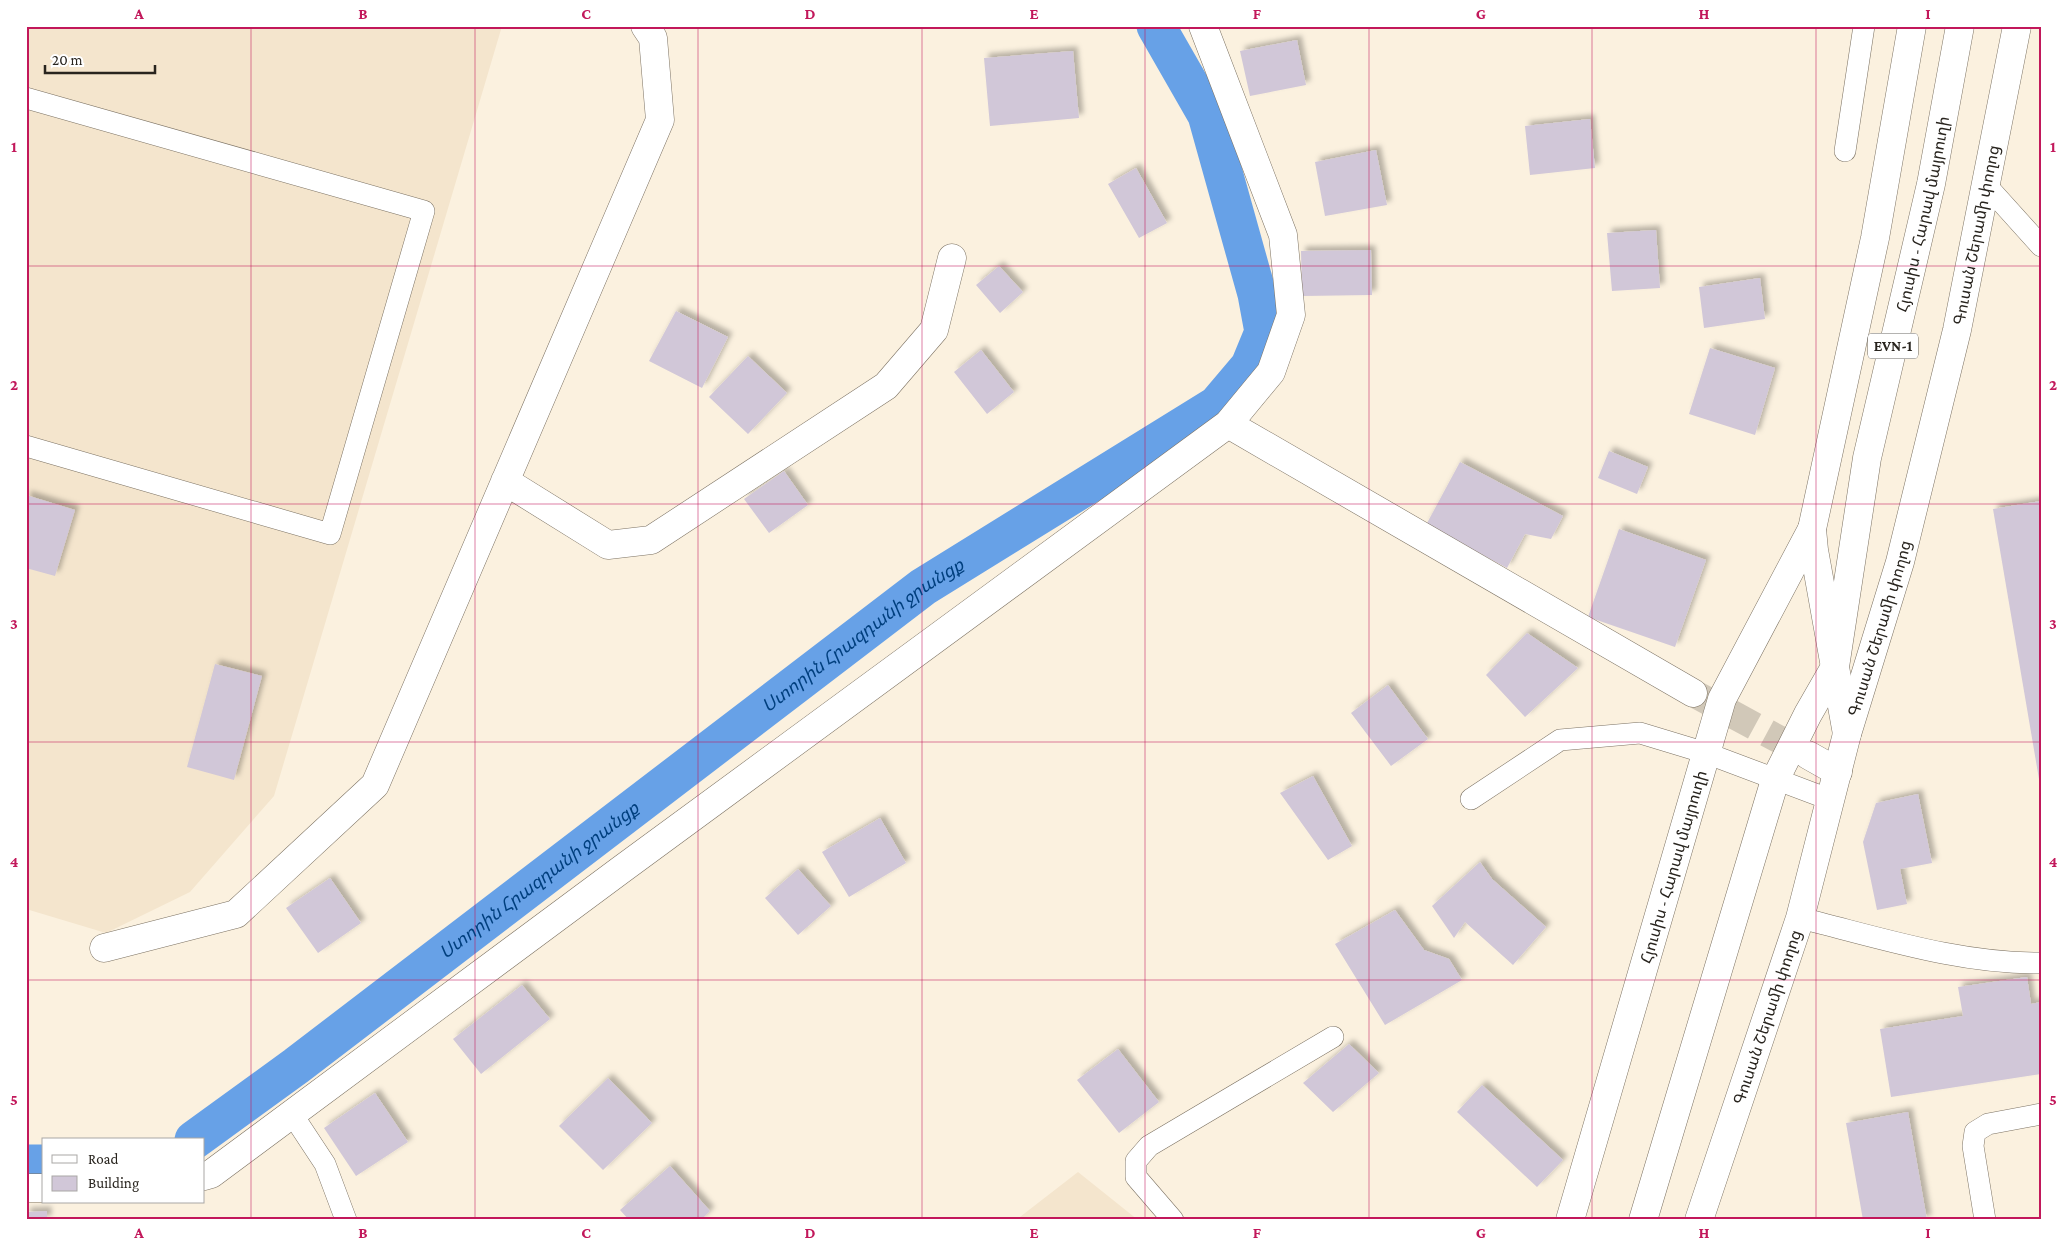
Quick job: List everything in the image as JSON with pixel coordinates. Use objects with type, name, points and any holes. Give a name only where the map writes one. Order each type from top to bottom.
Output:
[{"type":"main road","points":[[104,948],[236,914],[375,785],[660,120],[653,38],[645,26]]},
{"type":"main road","points":[[205,1176],[211,1174],[622,869],[1228,424],[1271,372],[1291,315],[1282,235],[1203,26]]},
{"type":"main road","name":"Հյուսիս - Հարավ մայրուղի","points":[[1570,1220],[1722,699],[1812,529],[1875,238],[1912,26]]},
{"type":"main road","name":"Հյուսիս - Հարավ մայրուղի","points":[[1643,1220],[1775,780],[1808,714],[1835,666],[1867,458],[1931,184],[1960,26]]},
{"type":"main road","name":"Գուսան Շերամի փողոց","points":[[1699,1220],[1800,918],[1847,734],[1900,562],[1957,330],[1987,186],[2017,26]]},
{"type":"main road","points":[[505,481],[608,545],[651,540],[886,386],[934,330],[952,258]]},
{"type":"main road","points":[[1228,424],[1692,693]]},
{"type":"main road","name":"Հյուսիս - Հարավ մայրուղի","points":[[1812,529],[1814,550],[1835,666]]},
{"type":"main road","points":[[1835,666],[1847,734]]},
{"type":"main road","points":[[1808,755],[1838,772]]},
{"type":"main road","points":[[26,1188],[42,1188]]},
{"type":"lane","points":[[1845,152],[1864,26]]},
{"type":"lane","points":[[26,98],[424,211],[330,534],[26,446]]},
{"type":"lane","points":[[1987,186],[2041,246]]},
{"type":"lane","points":[[1471,799],[1560,740],[1640,733],[1706,753],[1830,800]]},
{"type":"lane","points":[[1800,918],[1944,953],[2009,963],[2041,963]]},
{"type":"lane","points":[[1173,1220],[1136,1177],[1136,1161],[1149,1146],[1333,1037]]},
{"type":"lane","points":[[292,1114],[324,1164],[346,1220]]},
{"type":"lane","points":[[1985,1220],[1973,1146],[1975,1132],[1988,1124],[2041,1114]]},
{"type":"shaded area","points":[[26,26],[502,26],[274,796],[190,892],[106,933],[26,909]]},
{"type":"shaded area","points":[[1078,1172],[1138,1220],[1016,1220]]},
{"type":"building","points":[[1297,40],[1306,85],[1250,96],[1240,51]]},
{"type":"building","points":[[1073,51],[1079,118],[990,126],[984,58]]},
{"type":"building","points":[[1590,119],[1595,168],[1530,175],[1525,126]]},
{"type":"building","points":[[1376,150],[1387,205],[1325,216],[1315,162]]},
{"type":"building","points":[[1136,168],[1167,223],[1139,238],[1108,184]]},
{"type":"building","points":[[1656,230],[1660,288],[1612,291],[1607,233]]},
{"type":"building","points":[[1371,250],[1372,295],[1302,296],[1301,251]]},
{"type":"building","points":[[999,266],[1023,292],[1000,313],[976,285]]},
{"type":"building","points":[[1760,278],[1765,319],[1704,328],[1699,287]]},
{"type":"building","points":[[676,311],[728,337],[702,388],[649,361]]},
{"type":"building","points":[[1710,348],[1775,368],[1755,435],[1689,414]]},
{"type":"building","points":[[981,350],[1014,392],[987,414],[954,372]]},
{"type":"building","points":[[748,356],[787,393],[748,434],[709,397]]},
{"type":"building","points":[[1609,451],[1648,467],[1637,494],[1598,478]]},
{"type":"building","points":[[1460,462],[1563,516],[1551,539],[1525,534],[1507,568],[1426,525]]},
{"type":"building","points":[[784,471],[808,505],[769,533],[744,499]]},
{"type":"building","points":[[26,495],[75,510],[55,576],[26,568]]},
{"type":"building","points":[[2041,501],[2041,785],[2040,785],[1993,509]]},
{"type":"building","points":[[1619,529],[1706,560],[1675,647],[1588,617]]},
{"type":"building","points":[[1527,633],[1578,668],[1525,717],[1486,675]]},
{"type":"building","points":[[215,664],[262,676],[234,780],[187,767]]},
{"type":"building","points":[[1388,685],[1428,739],[1391,766],[1351,713]]},
{"type":"building","points":[[1313,776],[1352,846],[1328,860],[1280,793]]},
{"type":"building","points":[[1918,794],[1932,863],[1900,869],[1907,904],[1877,910],[1863,842],[1876,803]]},
{"type":"building","points":[[880,818],[906,863],[849,897],[822,852]]},
{"type":"building","points":[[1480,862],[1492,879],[1546,927],[1513,965],[1465,922],[1454,938],[1432,906]]},
{"type":"building","points":[[798,869],[831,906],[798,935],[765,898]]},
{"type":"building","points":[[330,878],[361,923],[318,953],[286,908]]},
{"type":"building","points":[[1395,910],[1424,950],[1449,959],[1462,980],[1385,1025],[1335,944]]},
{"type":"building","points":[[2027,977],[2031,1004],[2041,1002],[2041,1074],[1891,1097],[1880,1029],[1963,1016],[1958,987]]},
{"type":"building","points":[[522,985],[550,1019],[481,1074],[453,1039]]},
{"type":"building","points":[[1349,1044],[1379,1073],[1333,1112],[1303,1083]]},
{"type":"building","points":[[1118,1049],[1159,1102],[1119,1133],[1077,1080]]},
{"type":"building","points":[[608,1078],[652,1123],[603,1170],[559,1126]]},
{"type":"building","points":[[1482,1085],[1563,1160],[1537,1187],[1457,1112]]},
{"type":"building","points":[[375,1093],[408,1142],[356,1176],[324,1128]]},
{"type":"building","points":[[1908,1112],[1927,1220],[1863,1220],[1846,1123]]},
{"type":"building","points":[[670,1166],[710,1211],[701,1220],[629,1220],[620,1210]]},
{"type":"building","points":[[47,1211],[47,1220],[26,1220],[26,1212]]},
{"type":"waterway","name":"Ստորին Հրազդանի ջրանցք","points":[[197,1138],[296,1066],[923,587],[1217,405],[1250,366],[1264,332],[1257,294],[1207,115],[1156,26]]},
{"type":"waterway","name":"Ստորին Հրազդանի ջրանցք","points":[[26,1164],[42,1164]]},
{"type":"tunnel","points":[[1693,693],[1808,755]]}]
